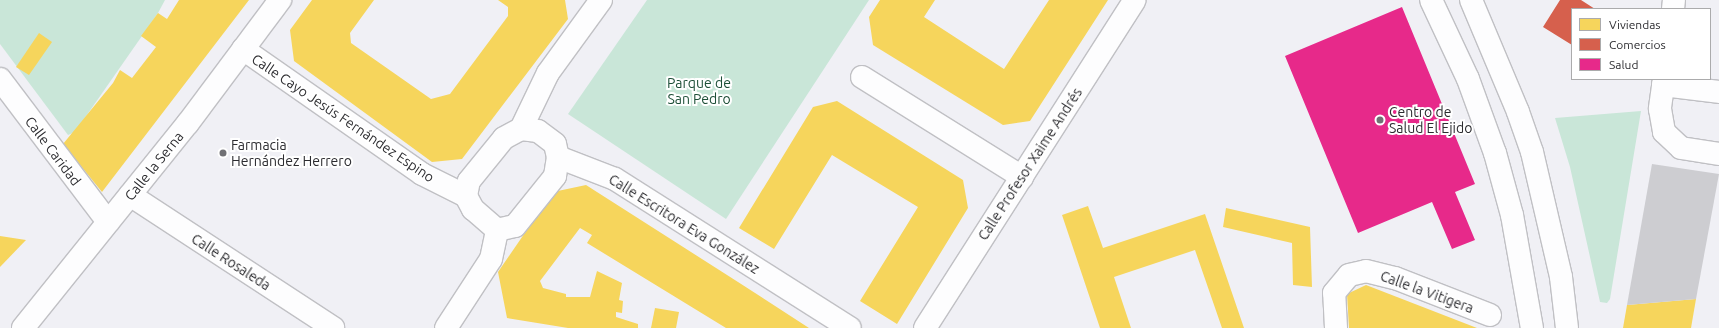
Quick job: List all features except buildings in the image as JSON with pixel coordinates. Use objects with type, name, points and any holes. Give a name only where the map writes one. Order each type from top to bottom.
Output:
[{"type":"street","name":"Calle la Serna","points":[[23,328],[130,196],[280,0]]},
{"type":"street","points":[[521,129],[548,73],[601,0]]},
{"type":"street","name":"Calle Profesor Xaime Andrés","points":[[925,328],[1135,0]]},
{"type":"street","points":[[1431,0],[1468,79],[1495,153],[1512,215],[1532,328]]},
{"type":"street","points":[[1471,0],[1518,112],[1532,152],[1561,277],[1567,328]]},
{"type":"street","name":"Calle Cayo Jesús Fernández Espino","points":[[243,49],[422,174],[466,196],[473,209],[497,230]]},
{"type":"street","points":[[862,77],[1022,177]]},
{"type":"street","name":"Calle Caridad","points":[[0,79],[108,222]]},
{"type":"street","points":[[1719,92],[1663,82],[1661,122],[1671,141],[1694,152],[1719,154]]},
{"type":"street","points":[[446,328],[491,259],[497,230],[515,226],[554,176],[558,157],[555,144],[538,131],[521,129],[504,138],[469,181],[466,196]]},
{"type":"street","name":"Calle Escritora Eva González","points":[[558,157],[615,179],[850,328]]},
{"type":"street","name":"Calle Rosaleda","points":[[130,196],[333,328]]},
{"type":"street","name":"Calle la Vitigera","points":[[1336,328],[1334,293],[1350,275],[1366,271],[1395,278],[1490,315]]},
{"type":"green space","points":[[0,0],[165,0],[158,13],[75,132],[68,135],[0,44]]},
{"type":"green space","name":"Parque de San Pedro","points":[[647,0],[869,0],[726,219],[568,114]]},
{"type":"green space","points":[[1641,111],[1610,299],[1607,303],[1600,302],[1570,167],[1555,118]]},
{"type":"place","name":"Centro de Salud El Ejido","points":[[1380,120]]},
{"type":"place","name":"Farmacia Hernández Herrero","points":[[223,153]]}]
